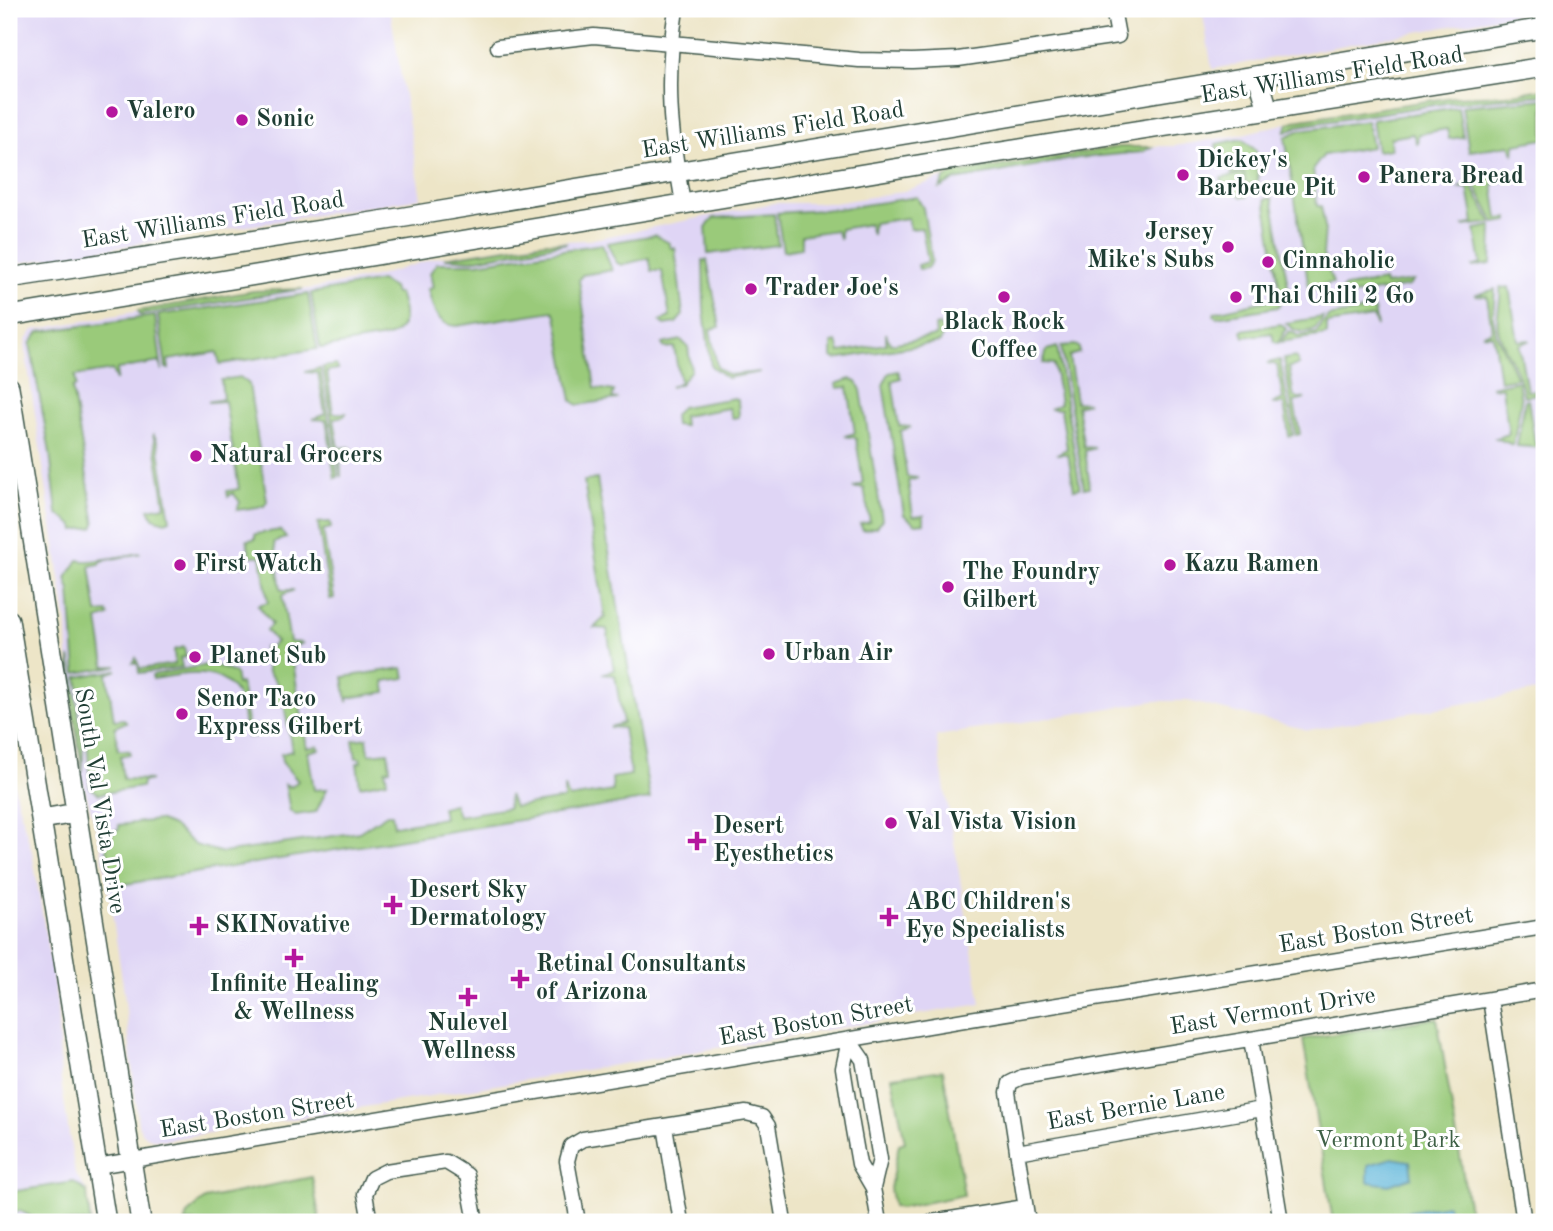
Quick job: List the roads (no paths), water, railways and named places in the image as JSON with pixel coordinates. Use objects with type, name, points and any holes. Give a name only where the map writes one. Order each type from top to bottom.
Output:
[{"type":"main road","name":"East Williams Field Road","points":[[9,278],[399,218],[1544,28]]},
{"type":"main road","name":"East Williams Field Road","points":[[9,316],[683,203],[1544,67]]},
{"type":"main road","points":[[1258,76],[1268,110]]},
{"type":"main road","points":[[399,218],[408,250]]},
{"type":"main road","name":"South Val Vista Drive","points":[[9,387],[141,1222]]},
{"type":"main road","points":[[9,620],[106,1222]]},
{"type":"main road","points":[[42,819],[76,813]]},
{"type":"street","points":[[676,9],[671,41],[668,98],[670,138],[683,203]]},
{"type":"street","points":[[498,47],[594,36],[859,60],[912,61],[1006,53],[1118,36],[1113,9]]},
{"type":"street","name":"East Boston Street","points":[[97,1166],[1544,927]]},
{"type":"street","name":"East Vermont Drive","points":[[1017,1152],[1008,1092],[1010,1083],[1022,1077],[1544,990]]},
{"type":"street","points":[[1490,999],[1524,1222]]},
{"type":"street","points":[[1251,1039],[1281,1222]]},
{"type":"street","points":[[849,1041],[843,1068],[850,1113],[859,1164],[873,1188],[879,1222]]},
{"type":"street","points":[[849,1041],[863,1060],[880,1159],[873,1188]]},
{"type":"street","name":"East Bernie Lane","points":[[1017,1152],[1262,1110]]},
{"type":"street","points":[[578,1222],[567,1161],[571,1146],[583,1139],[746,1113],[762,1117],[768,1126],[784,1222]]},
{"type":"street","points":[[665,1126],[681,1222]]},
{"type":"street","points":[[1017,1152],[1028,1222]]},
{"type":"street","points":[[370,1222],[365,1194],[372,1178],[386,1171],[446,1162],[455,1165],[467,1175],[476,1222]]},
{"type":"street","points":[[932,1222],[1025,1207]]},
{"type":"water","points":[[1392,1158],[1410,1161],[1412,1177],[1389,1185],[1368,1182],[1368,1165]]},
{"type":"water","points":[[1448,1205],[1452,1222],[1389,1222],[1392,1214]]},
{"type":"place","name":"Valero","points":[[112,112]]},
{"type":"place","name":"Sonic","points":[[242,120]]},
{"type":"place","name":"Dickey's Barbecue Pit","points":[[1183,175]]},
{"type":"place","name":"Panera Bread","points":[[1364,177]]},
{"type":"place","name":"Jersey Mike's Subs","points":[[1228,247]]},
{"type":"place","name":"Cinnaholic","points":[[1268,262]]},
{"type":"place","name":"Trader Joe's","points":[[751,289]]},
{"type":"place","name":"Black Rock Coffee","points":[[1004,297]]},
{"type":"place","name":"Thai Chili 2 Go","points":[[1236,297]]},
{"type":"place","name":"Natural Grocers","points":[[196,456]]},
{"type":"place","name":"First Watch","points":[[180,565]]},
{"type":"place","name":"Kazu Ramen","points":[[1170,565]]},
{"type":"place","name":"The Foundry Gilbert","points":[[948,587]]},
{"type":"place","name":"Urban Air","points":[[769,654]]},
{"type":"place","name":"Planet Sub","points":[[195,657]]},
{"type":"place","name":"Senor Taco Express Gilbert","points":[[182,714]]},
{"type":"place","name":"Val Vista Vision","points":[[891,823]]},
{"type":"place","name":"Desert Eyesthetics","points":[[697,841]]},
{"type":"place","name":"Desert Sky Dermatology","points":[[393,905]]},
{"type":"place","name":"ABC Children's Eye Specialists","points":[[889,917]]},
{"type":"place","name":"SKINovative","points":[[199,926]]},
{"type":"place","name":"Infinite Healing & Wellness","points":[[294,958]]},
{"type":"place","name":"Retinal Consultants of Arizona","points":[[520,979]]},
{"type":"place","name":"Nulevel Wellness","points":[[468,997]]},
{"type":"park label","name":"Vermont Park","points":[[1388,1141]]}]
